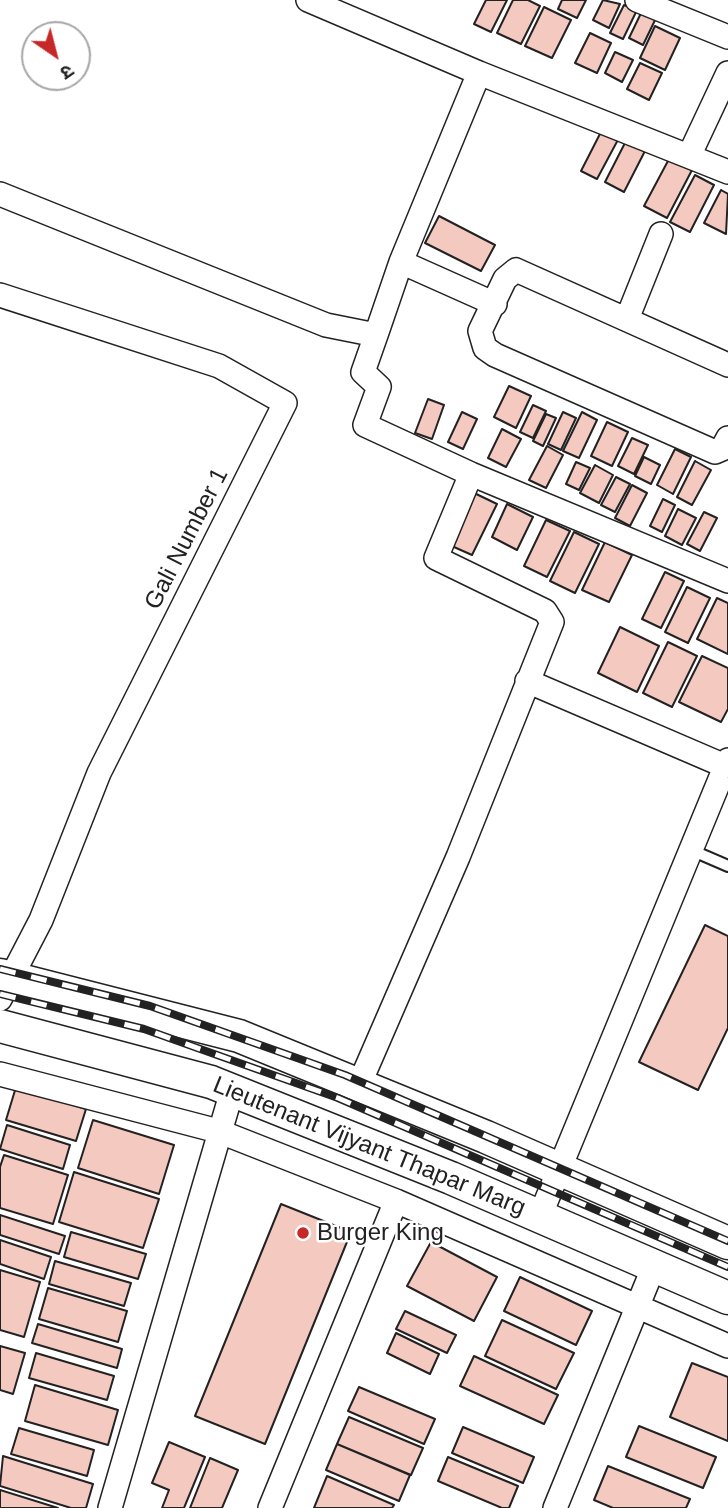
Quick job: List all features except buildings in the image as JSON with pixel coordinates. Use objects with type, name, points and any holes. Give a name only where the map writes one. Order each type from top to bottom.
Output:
[{"type":"main road","points":[[4,984],[239,1036],[728,1242]]},
{"type":"main road","name":"Lieutenant Vijyant Thapar Marg","points":[[0,1027],[211,1082],[540,1216],[728,1298]]},
{"type":"street","points":[[308,0],[479,73],[728,172]]},
{"type":"street","points":[[636,0],[680,9],[728,37]]},
{"type":"street","points":[[479,73],[401,262],[363,372],[379,387],[365,425],[471,474],[728,581]]},
{"type":"street","points":[[689,156],[728,74]]},
{"type":"street","points":[[0,194],[326,324],[376,335]]},
{"type":"street","points":[[627,319],[661,233]]},
{"type":"street","points":[[401,262],[495,304]]},
{"type":"street","points":[[728,365],[516,270],[505,279],[480,338],[485,348],[495,355],[715,452],[722,449],[728,438]]},
{"type":"street","name":"Gali Number 1","points":[[0,295],[219,366],[285,403],[99,773],[41,920],[4,984]]},
{"type":"street","points":[[359,1085],[458,857],[552,622],[549,614],[436,558],[471,474]]},
{"type":"street","points":[[527,681],[727,763],[540,1216]]},
{"type":"street","points":[[0,1074],[218,1131],[396,1201],[728,1346]]},
{"type":"street","points":[[110,1508],[218,1131],[232,1091]]},
{"type":"street","points":[[270,1508],[396,1201]]},
{"type":"street","points":[[555,1508],[654,1266]]},
{"type":"lane","points":[[691,850],[728,866]]},
{"type":"railway","points":[[0,969],[150,1006],[345,1075],[728,1241]]},
{"type":"railway","points":[[0,994],[144,1029],[338,1098],[728,1267]]},
{"type":"place","name":"Burger King","points":[[303,1233]]}]
